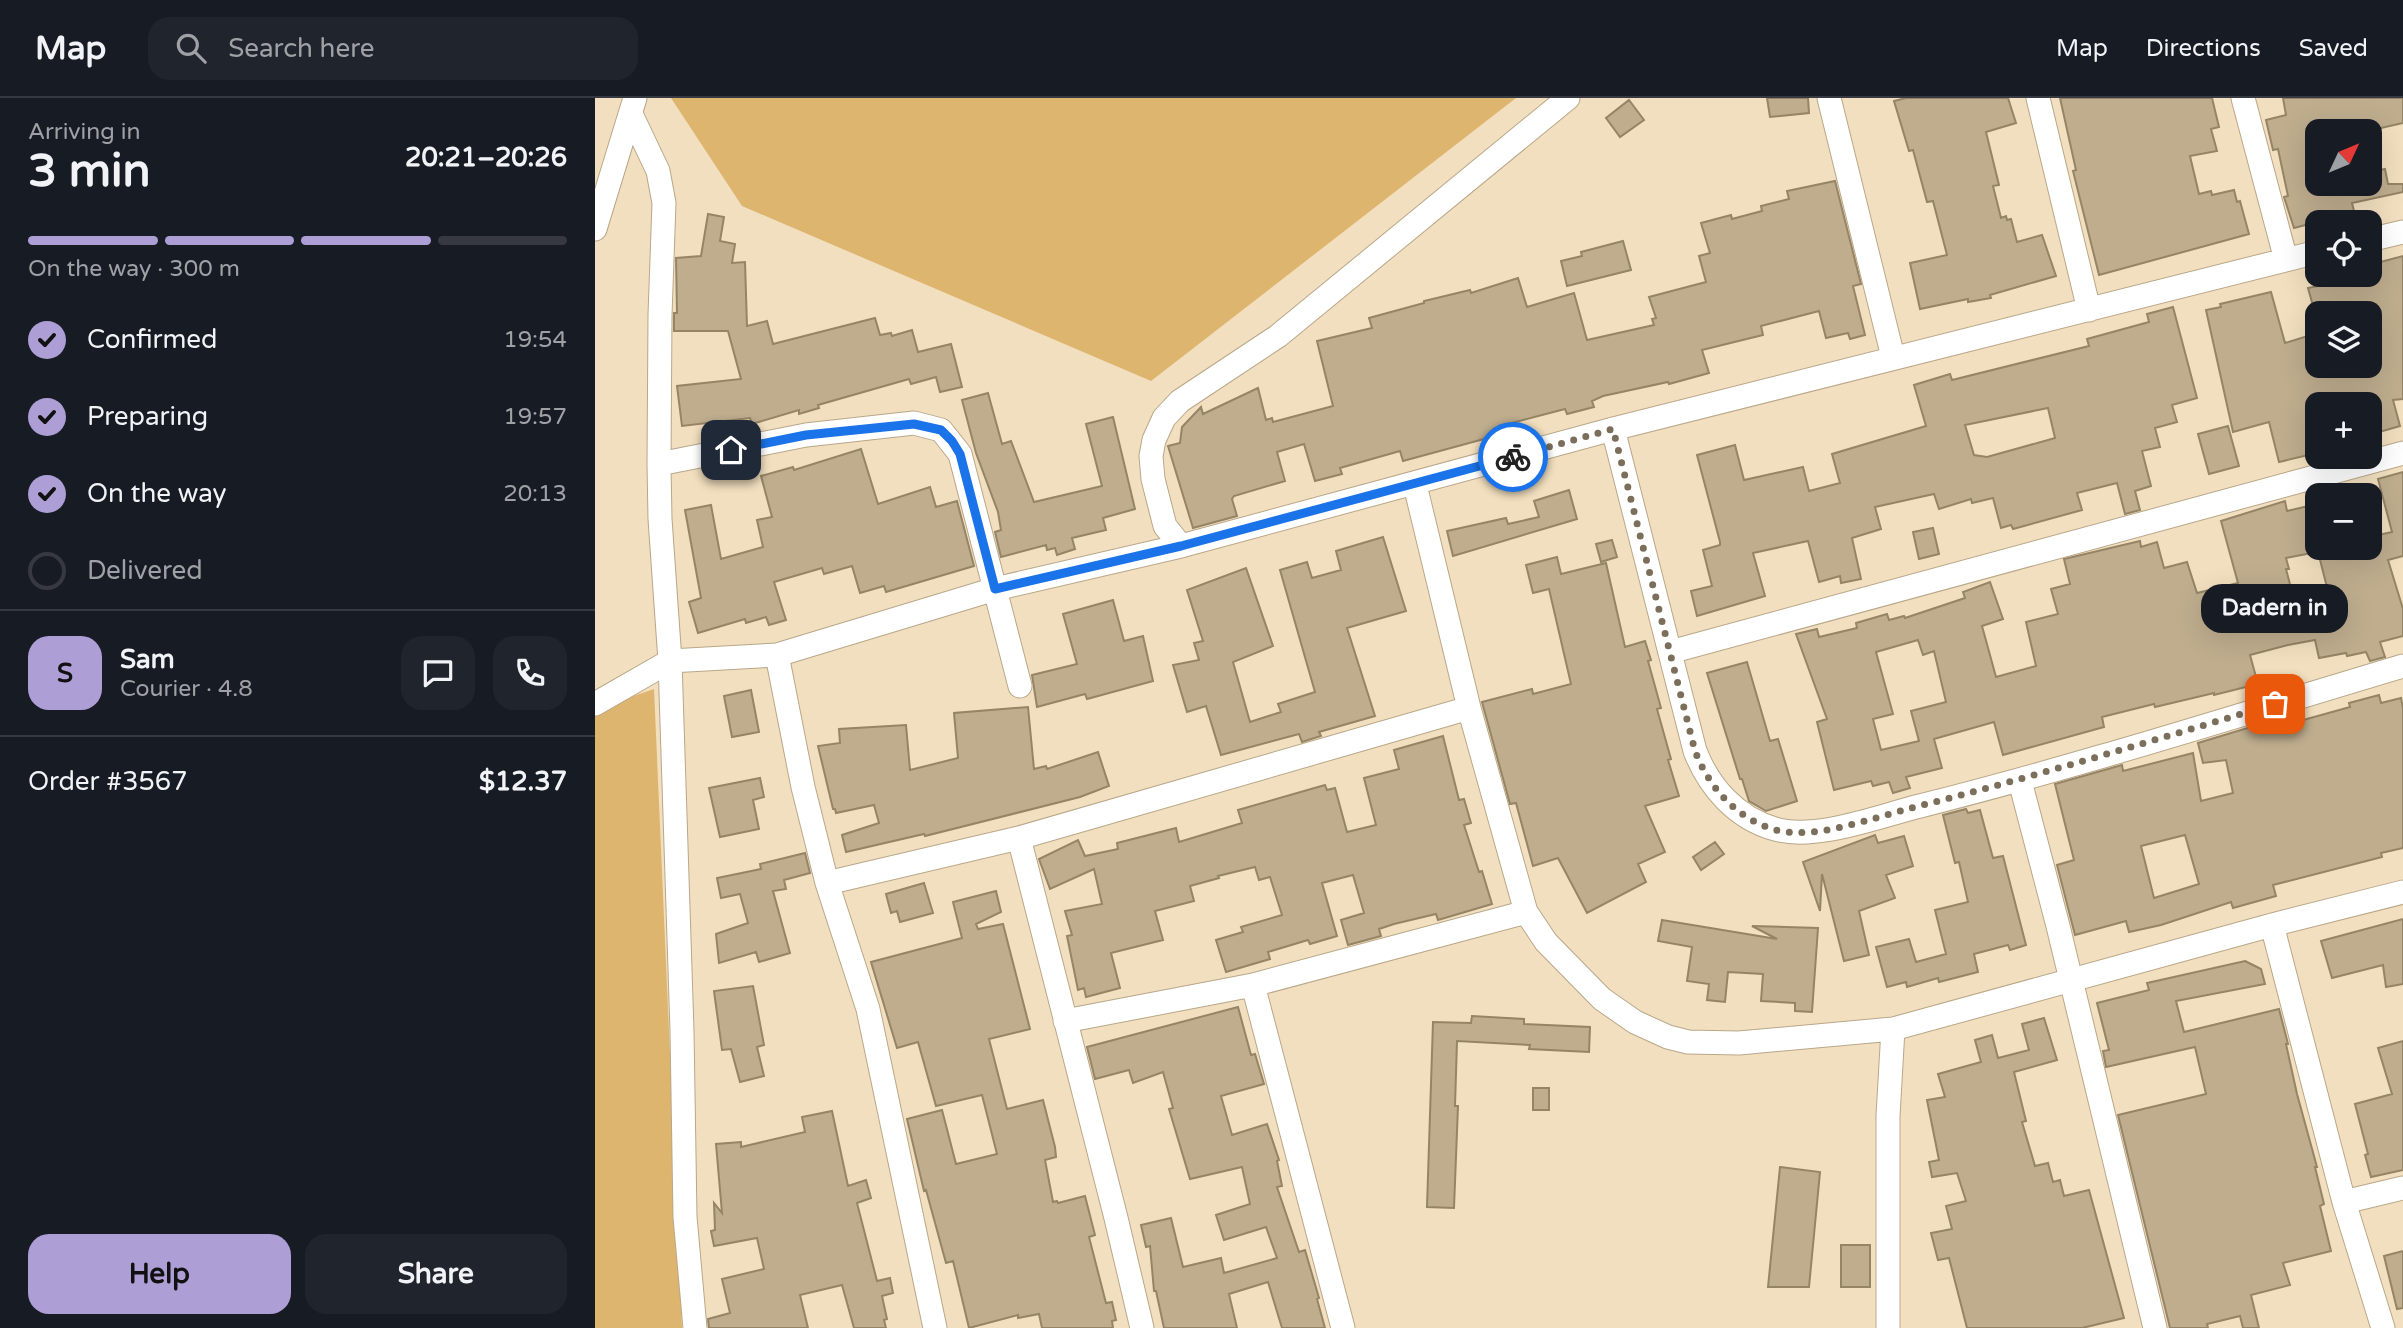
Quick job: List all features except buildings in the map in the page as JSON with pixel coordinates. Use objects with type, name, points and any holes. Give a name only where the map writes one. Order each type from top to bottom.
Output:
[{"type":"street","points":[[1181,546],[1165,526],[1153,480],[1151,456],[1154,440],[1164,418],[1180,401],[1278,336],[1568,98]]},
{"type":"street","points":[[1829,98],[1893,357]]},
{"type":"street","points":[[2038,98],[2089,310]]},
{"type":"street","points":[[2243,98],[2286,260]]},
{"type":"street","points":[[595,229],[633,106]]},
{"type":"street","points":[[633,106],[658,171],[664,203],[660,315],[660,519],[670,662],[685,1217],[695,1328]]},
{"type":"street","points":[[2382,237],[2403,232]]},
{"type":"street","points":[[595,704],[670,662],[777,655],[995,589],[1181,546],[1415,485],[1613,429],[2305,255]]},
{"type":"street","points":[[659,464],[806,435],[914,424],[932,426],[948,436],[960,454],[1020,686]]},
{"type":"street","points":[[1613,429],[1695,751],[1712,786],[1747,817],[1776,830],[1807,832],[1840,826],[2020,781],[2403,666]]},
{"type":"street","points":[[1670,652],[2403,453]]},
{"type":"street","points":[[1415,485],[1469,708],[1526,912],[1552,949],[1602,999],[1635,1022],[1668,1037],[1688,1042],[1738,1043],[1893,1029],[2272,925],[2403,892]]},
{"type":"street","points":[[777,655],[803,787],[827,883],[868,1010],[935,1328]]},
{"type":"street","points":[[827,883],[1019,838],[1469,708]]},
{"type":"street","points":[[2020,781],[2155,1328]]},
{"type":"street","points":[[1019,838],[1142,1328]]},
{"type":"street","points":[[1065,1021],[1253,985],[1526,912]]},
{"type":"street","points":[[2272,925],[2344,1202],[2383,1328]]},
{"type":"street","points":[[1253,985],[1343,1328]]},
{"type":"street","points":[[1888,1328],[1888,1116],[1893,1029]]},
{"type":"street","points":[[2344,1202],[2403,1188]]},
{"type":"shaded area","points":[[671,98],[1516,98],[1151,381],[742,206]]},
{"type":"shaded area","points":[[654,689],[682,1328],[595,1328],[595,714],[610,704]]},
{"type":"way so far","points":[[1513,457],[1613,429],[1695,751],[1712,786],[1725,799],[1747,817],[1776,830],[1807,832],[1840,826],[2020,781],[2275,704]]},
{"type":"place","name":"Dadern in","points":[[2275,704]]},
{"type":"route","points":[[731,450],[806,435],[914,424],[924,424],[941,430],[960,454],[995,589],[1181,546],[1513,457]]}]
